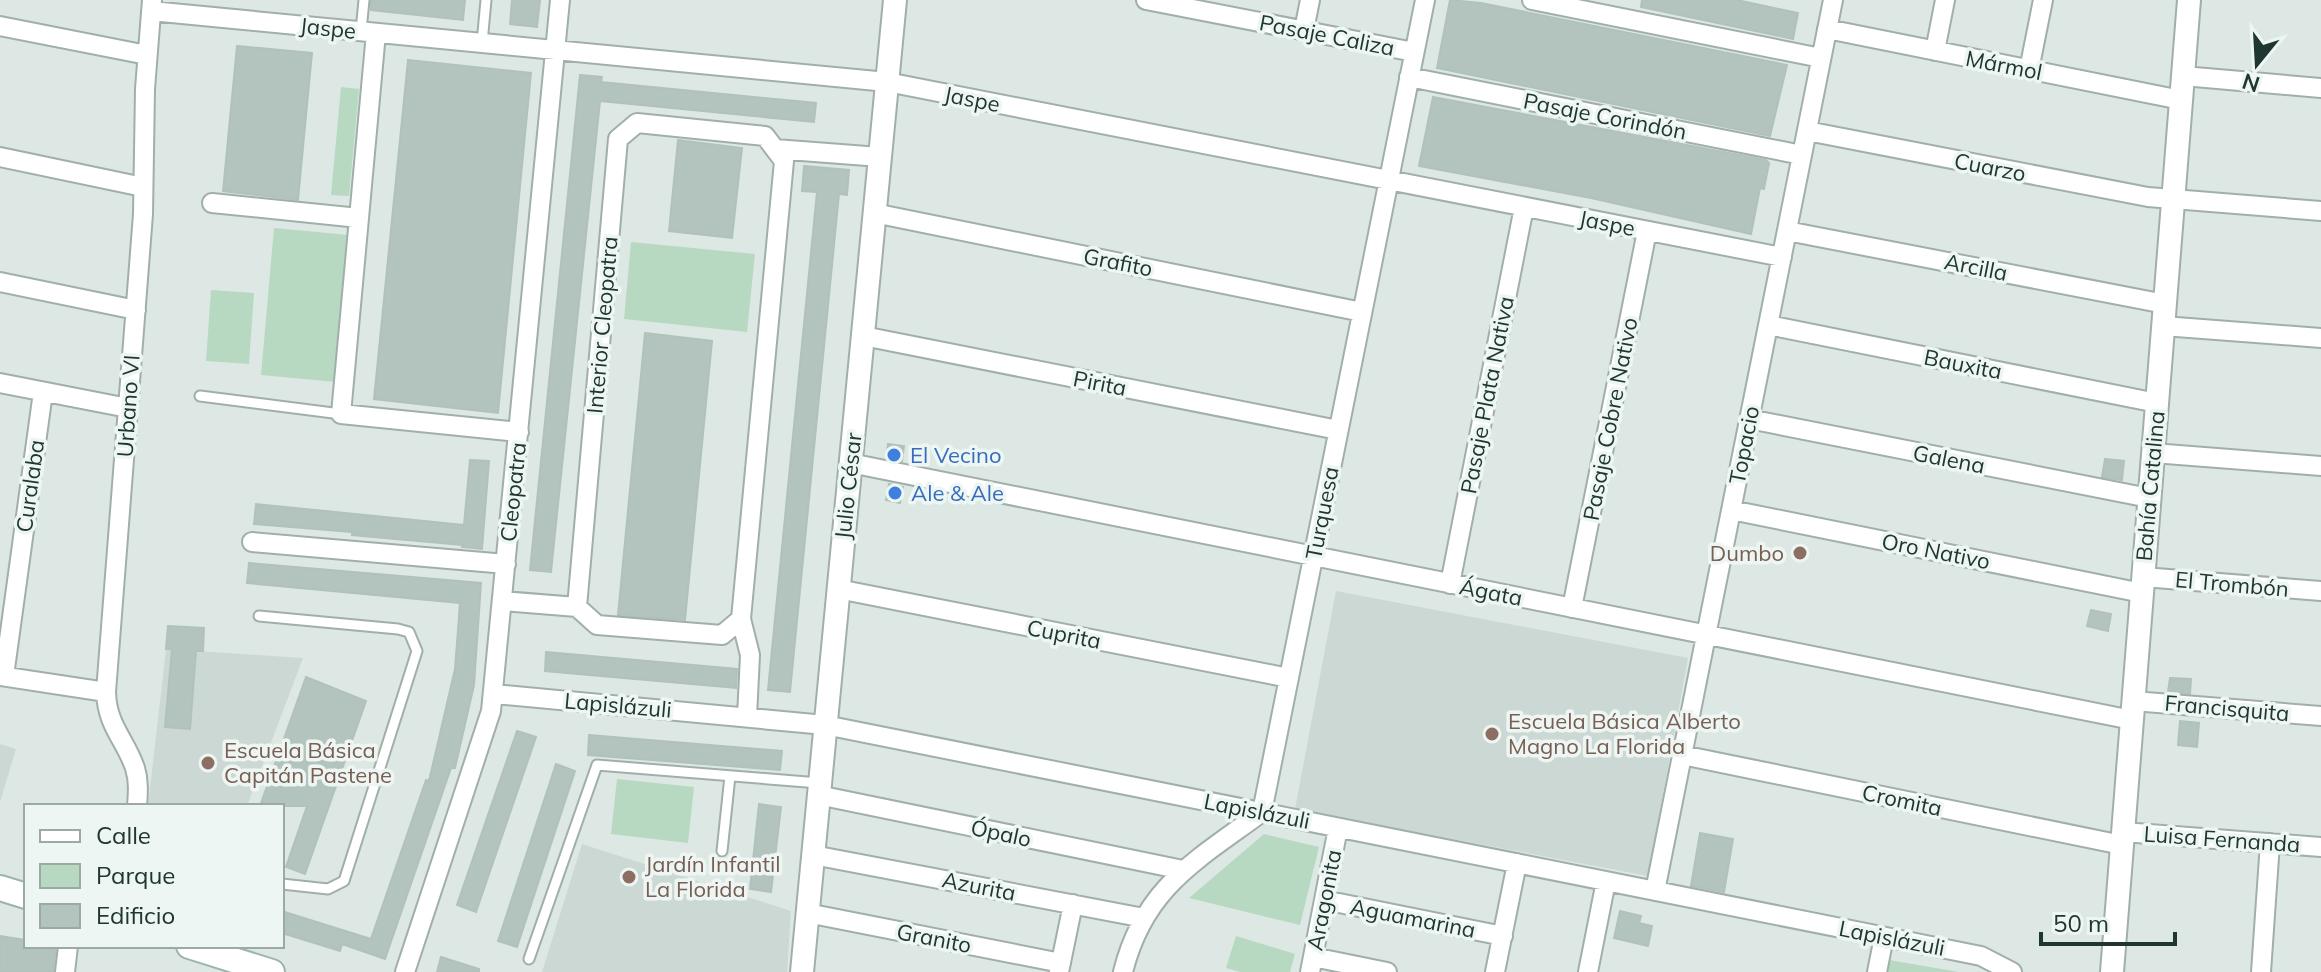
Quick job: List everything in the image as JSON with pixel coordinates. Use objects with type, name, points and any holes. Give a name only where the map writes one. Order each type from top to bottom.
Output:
[{"type":"main road","points":[[0,888],[24,895]]},
{"type":"main road","points":[[213,950],[272,972]]},
{"type":"street","name":"Cleopatra","points":[[405,972],[487,729],[494,694],[560,0]]},
{"type":"street","name":"Julio César","points":[[802,972],[895,0]]},
{"type":"street","name":"Pasaje Caliza","points":[[1146,0],[1414,52]]},
{"type":"street","points":[[1304,30],[1310,0]]},
{"type":"street","name":"Turquesa","points":[[1262,812],[1425,0]]},
{"type":"street","points":[[1532,0],[1821,58]]},
{"type":"street","name":"Topacio","points":[[1655,891],[1833,0]]},
{"type":"street","points":[[1935,51],[1945,0]]},
{"type":"street","points":[[2029,70],[2043,0]]},
{"type":"street","name":"Bahía Catalina","points":[[2112,972],[2189,0]]},
{"type":"street","name":"Jaspe","points":[[152,5],[368,32],[887,82],[1782,257]]},
{"type":"street","name":"Urbano VI","points":[[137,804],[135,769],[109,717],[106,692],[136,310],[152,5]]},
{"type":"street","points":[[0,26],[147,55]]},
{"type":"street","name":"Mármol","points":[[1827,29],[2181,100]]},
{"type":"street","points":[[368,32],[359,218],[341,414],[519,432]]},
{"type":"street","points":[[2183,76],[2321,88]]},
{"type":"street","name":"Pasaje Corindón","points":[[1409,77],[1802,155]]},
{"type":"street","name":"Interior Cleopatra","points":[[577,607],[618,139],[637,123],[765,136],[775,149]]},
{"type":"street","name":"Cuarzo","points":[[1807,131],[2148,197],[2321,211]]},
{"type":"street","points":[[775,149],[880,157]]},
{"type":"street","points":[[747,717],[750,655],[741,619],[784,161],[775,149]]},
{"type":"street","points":[[0,157],[143,187]]},
{"type":"street","points":[[212,203],[359,218]]},
{"type":"street","name":"Pasaje Plata Nativa","points":[[1450,584],[1524,207]]},
{"type":"street","name":"Grafito","points":[[874,213],[1362,312]]},
{"type":"street","name":"Pasaje Cobre Nativo","points":[[1572,608],[1647,231]]},
{"type":"street","name":"Arcilla","points":[[1787,231],[2164,315],[2321,338]]},
{"type":"street","points":[[0,282],[136,310]]},
{"type":"street","name":"Bauxita","points":[[1768,325],[2157,403]]},
{"type":"street","name":"Pirita","points":[[863,336],[1338,430]]},
{"type":"street","points":[[0,383],[128,408]]},
{"type":"street","name":"Curalaba","points":[[2,676],[43,392]]},
{"type":"street","name":"Galena","points":[[1749,419],[2149,498]]},
{"type":"street","points":[[2153,453],[2321,466]]},
{"type":"street","name":"Ágata","points":[[850,463],[1706,635],[2132,711]]},
{"type":"street","name":"Oro Nativo","points":[[1731,510],[2142,585]]},
{"type":"street","points":[[252,542],[506,564]]},
{"type":"street","name":"El Trombón","points":[[2142,585],[2321,591]]},
{"type":"street","name":"Cuprita","points":[[838,589],[1289,678]]},
{"type":"street","points":[[503,601],[577,607],[597,625],[722,635],[741,619]]},
{"type":"street","points":[[2,676],[106,692]]},
{"type":"street","name":"Lapislázuli","points":[[494,694],[825,725],[1990,959],[2012,972]]},
{"type":"street","name":"Francisquita","points":[[2132,711],[2321,716]]},
{"type":"street","name":"Cromita","points":[[1682,755],[2122,838]]},
{"type":"street","name":"Ópalo","points":[[819,789],[1183,870]]},
{"type":"street","points":[[1123,972],[1144,918],[1160,893],[1183,870],[1262,812]]},
{"type":"street","name":"Aragonita","points":[[1311,965],[1338,828]]},
{"type":"street","name":"Luisa Fernanda","points":[[2122,838],[2321,847]]},
{"type":"street","points":[[2261,972],[2270,843]]},
{"type":"street","name":"Azurita","points":[[813,855],[1144,918]]},
{"type":"street","points":[[1495,972],[1517,863]]},
{"type":"street","points":[[1588,972],[1606,881]]},
{"type":"street","name":"Aguamarina","points":[[1324,900],[1503,936]]},
{"type":"street","points":[[1060,968],[1073,904]]},
{"type":"street","name":"Granito","points":[[807,913],[1060,968]]},
{"type":"street","points":[[1877,972],[1884,937]]},
{"type":"street","points":[[65,972],[68,948]]},
{"type":"street","points":[[1311,965],[1387,972]]},
{"type":"lane","points":[[364,0],[368,32]]},
{"type":"lane","points":[[482,43],[486,0]]},
{"type":"lane","points":[[200,396],[341,414]]},
{"type":"lane","points":[[259,616],[398,629],[409,632],[417,651],[344,881],[328,889],[284,884]]},
{"type":"lane","points":[[529,959],[597,765],[730,776],[819,789]]},
{"type":"lane","points":[[722,851],[730,776]]},
{"type":"shaded area","name":"Escuela Básica Alberto Magno La Florida","points":[[1336,591],[1688,658],[1648,876],[1295,809]]},
{"type":"shaded area","name":"Escuela Básica Capitán Pastene","points":[[166,649],[303,658],[248,804],[148,804]]},
{"type":"shaded area","points":[[0,744],[16,749],[0,802]]},
{"type":"shaded area","name":"Jardín Infantil La Florida","points":[[582,844],[791,911],[787,972],[542,972]]},
{"type":"green space","points":[[341,87],[359,89],[349,196],[331,195]]},
{"type":"green space","points":[[274,228],[349,235],[336,382],[261,375]]},
{"type":"green space","points":[[631,242],[755,254],[747,332],[624,319]]},
{"type":"green space","points":[[211,290],[254,293],[249,364],[206,361]]},
{"type":"green space","points":[[617,779],[694,787],[688,843],[611,834]]},
{"type":"green space","points":[[1264,834],[1319,847],[1300,925],[1189,898]]},
{"type":"green space","points":[[1236,936],[1295,954],[1290,972],[1240,972],[1226,968]]},
{"type":"green space","points":[[1889,960],[1959,972],[1887,972]]},
{"type":"building","points":[[371,0],[465,0],[463,20],[371,10]]},
{"type":"building","points":[[512,0],[540,0],[537,27],[510,24]]},
{"type":"building","points":[[1450,0],[1481,3],[1787,65],[1770,136],[1437,68]]},
{"type":"building","points":[[1642,0],[1737,0],[1798,13],[1793,39],[1641,7]]},
{"type":"building","points":[[237,46],[312,53],[298,200],[223,191]]},
{"type":"building","points":[[408,60],[531,73],[498,413],[374,399]]},
{"type":"building","points":[[580,75],[602,77],[601,82],[816,103],[814,122],[600,101],[551,572],[530,570]]},
{"type":"building","points":[[1433,97],[1766,160],[1769,163],[1764,189],[1760,188],[1751,234],[1591,198],[1419,166]]},
{"type":"building","points":[[678,140],[742,148],[732,238],[669,231]]},
{"type":"building","points":[[804,166],[849,170],[847,195],[839,194],[790,692],[768,690],[817,192],[802,191]]},
{"type":"building","points":[[645,333],[712,341],[685,620],[618,615]]},
{"type":"building","name":"El Vecino","points":[[888,444],[904,446],[902,461],[886,458]]},
{"type":"building","points":[[2105,459],[2124,461],[2122,480],[2102,477]]},
{"type":"building","points":[[470,460],[489,461],[482,549],[352,535],[352,532],[254,524],[256,504],[464,525]]},
{"type":"building","name":"Ale & Ale","points":[[889,484],[903,487],[900,503],[886,500]]},
{"type":"building","points":[[249,563],[481,583],[474,685],[455,768],[451,768],[385,959],[342,944],[340,951],[284,934],[284,912],[371,939],[426,780],[429,781],[455,669],[460,603],[247,583]]},
{"type":"building","points":[[2091,610],[2111,614],[2108,631],[2087,626]]},
{"type":"building","points":[[168,626],[204,628],[203,651],[196,651],[190,729],[165,727],[172,649],[166,649]]},
{"type":"building","points":[[546,652],[737,669],[736,688],[545,671]]},
{"type":"building","points":[[306,677],[366,701],[305,874],[286,867],[307,806],[261,804]]},
{"type":"building","points":[[2170,678],[2191,679],[2190,694],[2168,692]]},
{"type":"building","points":[[2180,721],[2199,723],[2197,747],[2178,745]]},
{"type":"building","points":[[517,731],[536,737],[476,912],[457,905]]},
{"type":"building","points":[[589,735],[782,751],[780,770],[588,755]]},
{"type":"building","points":[[556,764],[575,771],[517,947],[498,941]]},
{"type":"building","points":[[759,804],[781,807],[771,892],[750,889]]},
{"type":"building","points":[[1700,833],[1733,839],[1724,892],[1691,886]]},
{"type":"building","points":[[1620,911],[1641,916],[1639,923],[1652,926],[1648,946],[1614,938]]},
{"type":"building","points":[[0,936],[24,940],[24,948],[56,948],[53,972],[0,972]]},
{"type":"building","points":[[441,957],[479,969],[479,972],[437,972]]},
{"type":"place","name":"El Vecino","points":[[894,455]]},
{"type":"place","name":"Ale & Ale","points":[[895,493]]},
{"type":"place","name":"Dumbo","points":[[1800,553]]},
{"type":"place","name":"Escuela Básica Alberto Magno La Florida","points":[[1492,734]]},
{"type":"place","name":"Escuela Básica Capitán Pastene","points":[[208,763]]},
{"type":"place","name":"Jardín Infantil La Florida","points":[[629,877]]}]
